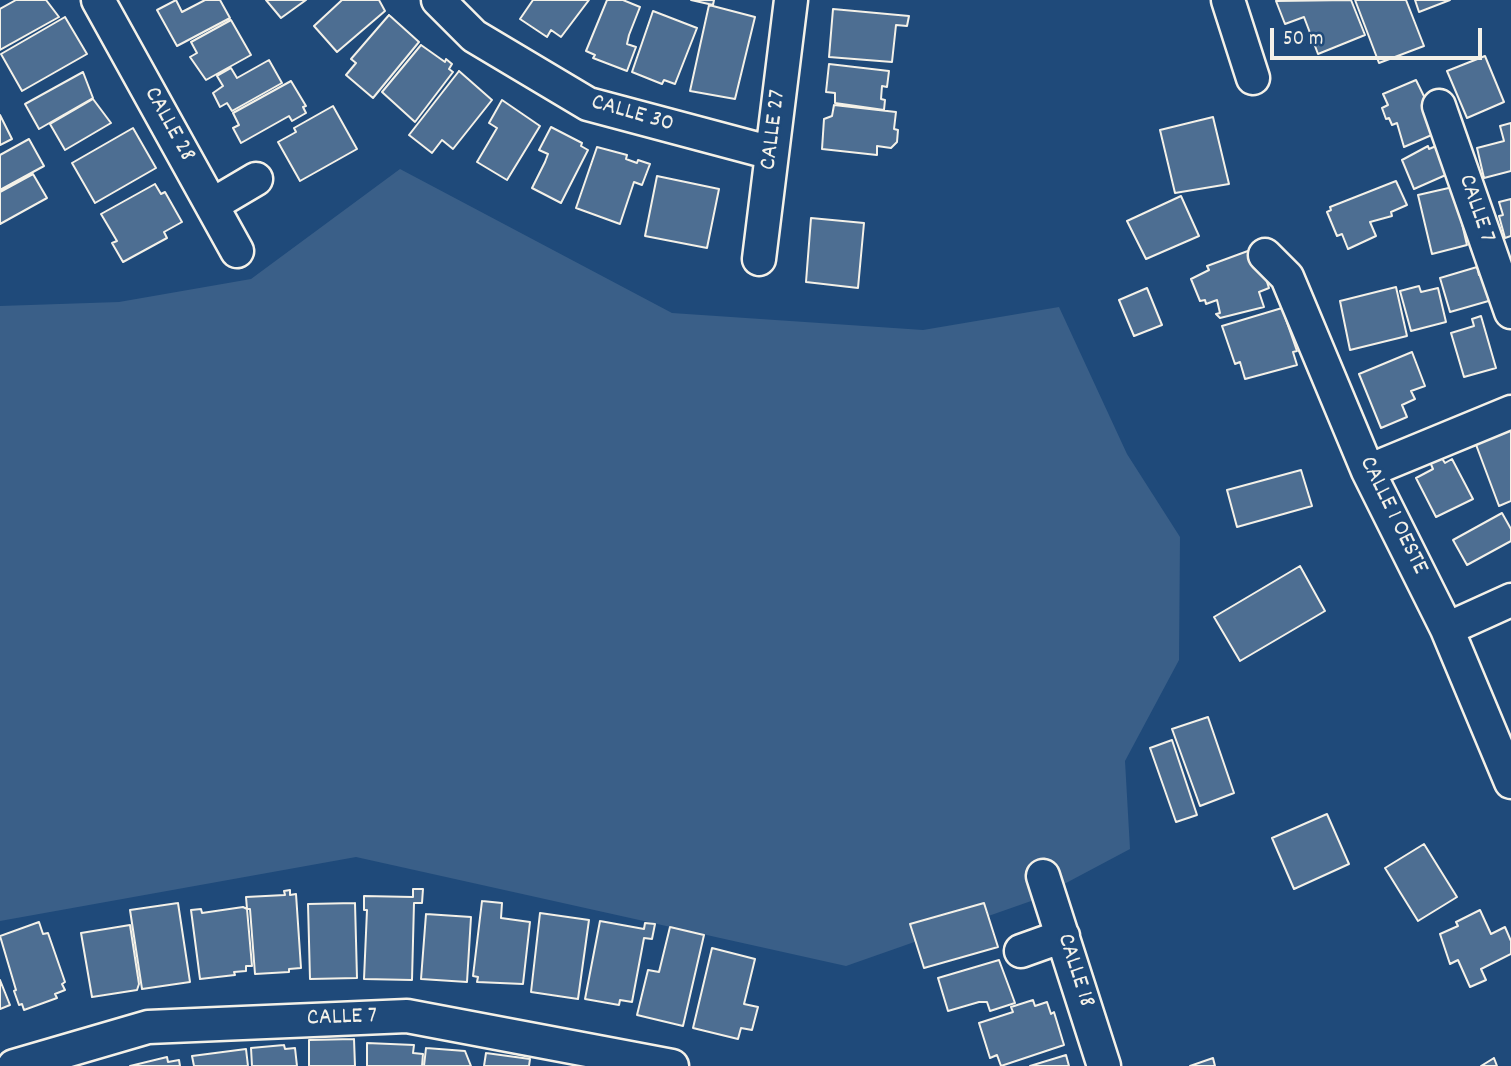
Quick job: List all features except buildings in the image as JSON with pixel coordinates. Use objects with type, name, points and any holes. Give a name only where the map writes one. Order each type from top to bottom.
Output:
[{"type":"street","name":"CALLE 28","points":[[98,0],[237,251]]},
{"type":"street","name":"CALLE 30","points":[[438,0],[474,36],[588,104],[772,153]]},
{"type":"street","name":"CALLE 27","points":[[759,259],[791,0]]},
{"type":"street","points":[[1228,0],[1253,78]]},
{"type":"street","name":"CALLE 7","points":[[1439,106],[1511,312]]},
{"type":"street","points":[[212,205],[256,179]]},
{"type":"street","name":"CALLE 1 OESTE","points":[[1265,255],[1287,277],[1368,471],[1447,629],[1511,782]]},
{"type":"street","points":[[1368,471],[1511,412]]},
{"type":"street","points":[[1447,629],[1511,600]]},
{"type":"street","name":"CALLE 18","points":[[1042,876],[1104,1066]]},
{"type":"street","points":[[1021,951],[1063,936]]},
{"type":"street","name":"CALLE 7","points":[[14,1066],[148,1027],[407,1016],[672,1066]]},
{"type":"shaded area","points":[[400,169],[672,313],[923,330],[1059,307],[1127,454],[1180,537],[1179,660],[1125,761],[1130,849],[1034,900],[846,966],[356,857],[0,921],[0,306],[119,302],[251,279]]}]
